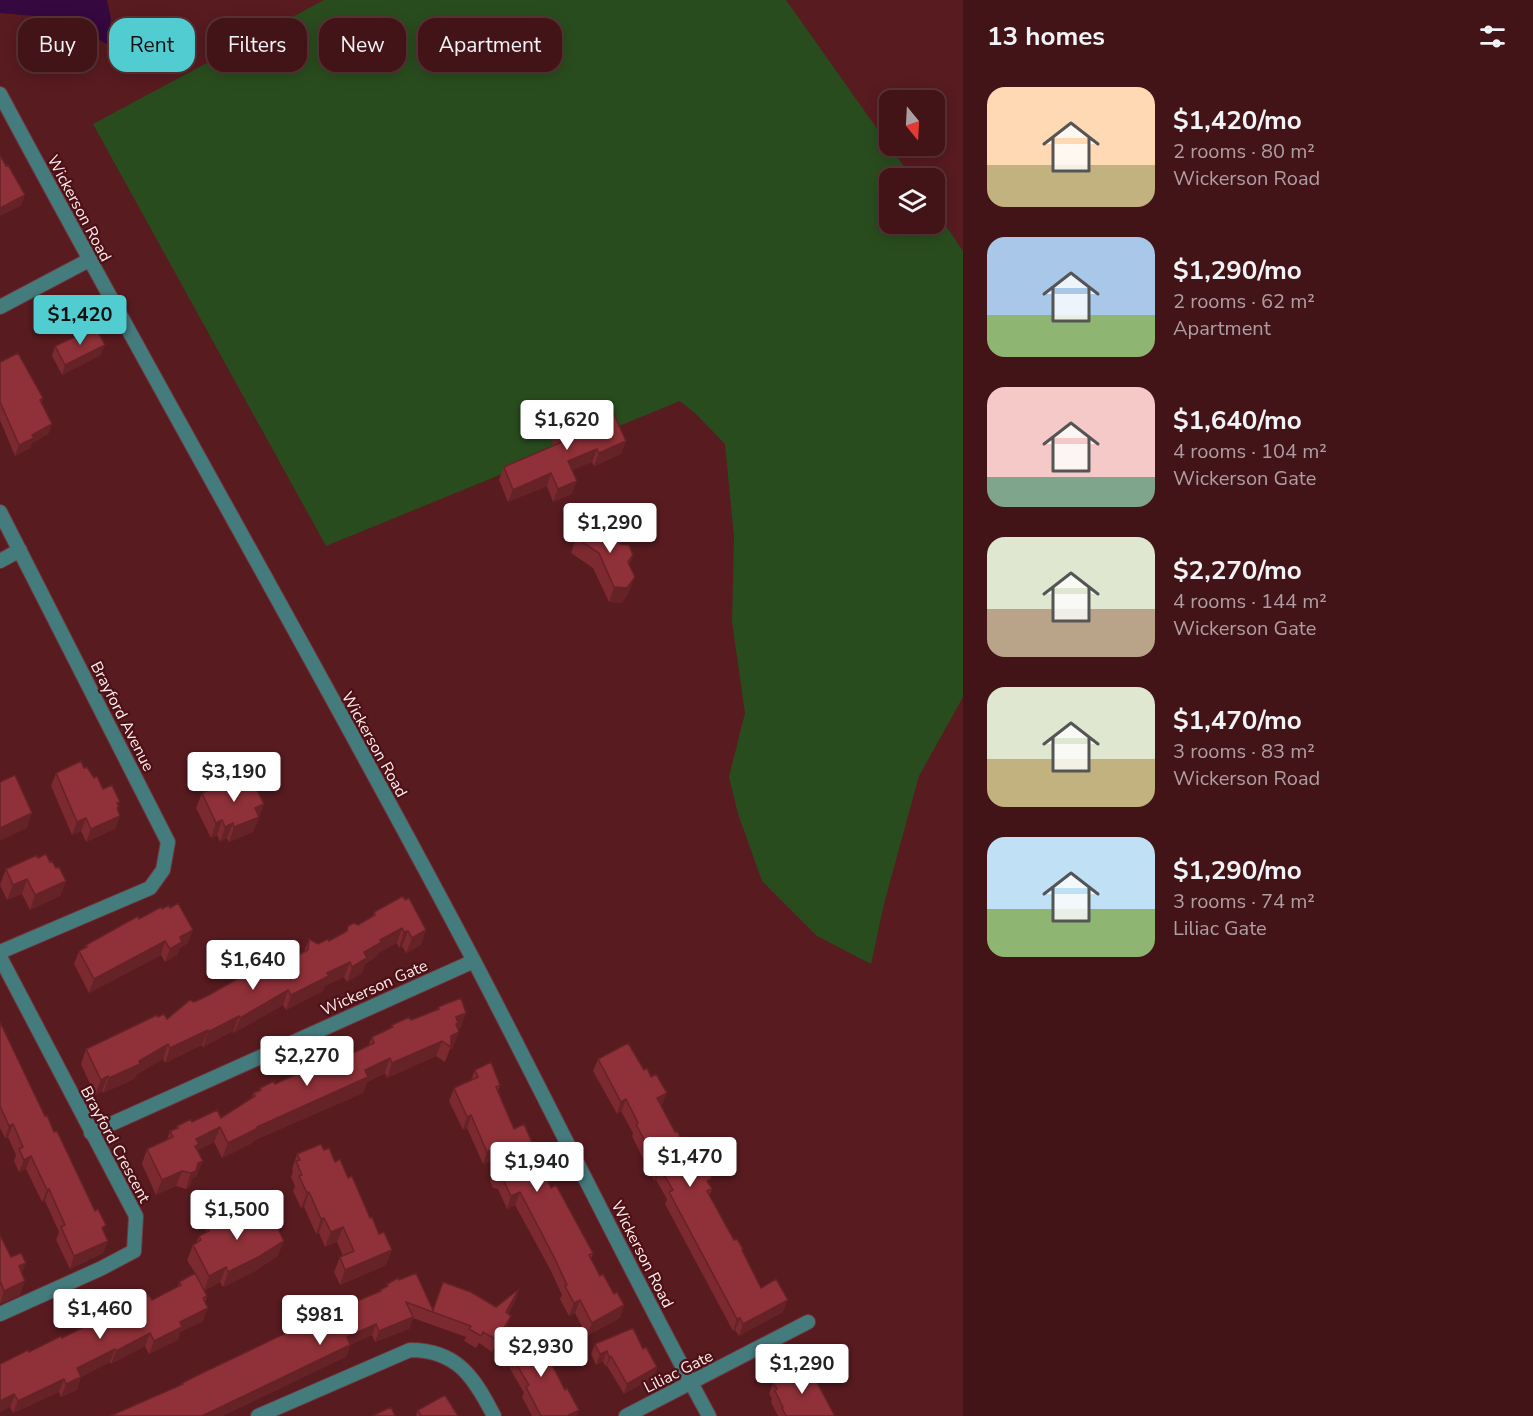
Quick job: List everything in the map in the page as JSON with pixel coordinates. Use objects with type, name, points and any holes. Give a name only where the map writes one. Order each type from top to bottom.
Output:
[{"type":"street","name":"Wickerson Road","points":[[0,94],[474,961],[709,1416]]},
{"type":"street","points":[[0,307],[89,260]]},
{"type":"street","name":"Brayford Avenue","points":[[0,512],[168,842],[163,870],[150,888],[0,952]]},
{"type":"street","points":[[0,561],[20,550]]},
{"type":"street","name":"Brayford Crescent","points":[[0,957],[136,1216],[134,1251],[0,1314]]},
{"type":"street","name":"Wickerson Gate","points":[[91,1133],[474,961]]},
{"type":"street","name":"Liliac Gate","points":[[626,1416],[808,1322]]},
{"type":"street","points":[[258,1416],[410,1350],[428,1350],[446,1356],[464,1369],[494,1416]]},
{"type":"green space","points":[[324,0],[786,0],[879,131],[879,156],[896,156],[905,168],[879,168],[879,234],[945,234],[945,225],[963,251],[963,697],[919,776],[885,900],[871,964],[817,936],[762,881],[738,814],[729,777],[745,713],[732,622],[734,537],[725,444],[680,401],[326,546],[93,124],[190,72],[195,72],[195,69],[207,63],[207,72],[307,72],[307,18],[290,18]]},
{"type":"shaded area","points":[[0,0],[107,0],[111,18],[107,44],[97,39],[97,18],[59,18],[0,13]]},
{"type":"building","points":[[0,155],[25,195],[0,208]]},
{"type":"building","points":[[92,329],[94,334],[98,332],[105,345],[65,365],[55,346]]},
{"type":"building","points":[[18,353],[43,398],[40,400],[52,424],[32,435],[34,438],[19,445],[0,402],[0,362]]},
{"type":"building","points":[[612,410],[626,441],[599,453],[597,449],[568,461],[577,481],[558,489],[551,473],[513,490],[504,467],[562,442],[557,429],[577,421],[578,425]]},
{"type":"building","points":[[589,520],[611,536],[617,537],[620,544],[629,545],[633,555],[628,562],[635,577],[627,588],[614,587],[599,553],[576,538]]},
{"type":"building","points":[[81,761],[84,768],[87,767],[94,778],[97,776],[103,789],[112,785],[120,802],[117,803],[119,807],[117,808],[120,816],[91,829],[86,818],[77,822],[56,773]]},
{"type":"building","points":[[15,775],[32,813],[0,828],[0,782]]},
{"type":"building","points":[[247,777],[252,790],[256,788],[264,804],[255,808],[259,817],[234,827],[233,823],[225,827],[222,820],[216,823],[202,793],[222,784],[224,788]]},
{"type":"building","points":[[46,854],[56,868],[59,867],[66,881],[35,895],[27,879],[13,885],[6,869],[37,855],[38,858]]},
{"type":"building","points":[[403,896],[405,900],[409,898],[426,930],[412,938],[408,931],[404,932],[402,928],[364,952],[367,958],[352,967],[350,962],[327,973],[329,976],[291,995],[288,990],[240,1018],[239,1016],[170,1048],[168,1044],[139,1061],[140,1064],[101,1080],[86,1049],[157,1015],[158,1017],[164,1014],[167,1019],[190,1000],[194,1002],[244,975],[247,981],[308,950],[309,939],[318,944],[328,939],[329,941],[347,931],[348,926],[354,923],[358,925],[375,915],[374,912]]},
{"type":"building","points":[[178,903],[193,930],[180,937],[182,942],[170,949],[165,941],[94,979],[79,951],[138,916],[139,919],[161,907],[162,909],[169,905],[170,908]]},
{"type":"building","points":[[461,998],[466,1013],[456,1017],[459,1032],[451,1036],[451,1047],[442,1041],[392,1063],[390,1058],[365,1070],[368,1077],[257,1127],[228,1143],[220,1127],[196,1139],[199,1144],[195,1146],[203,1161],[198,1163],[196,1171],[191,1173],[182,1171],[162,1180],[147,1149],[173,1137],[170,1131],[178,1128],[177,1126],[191,1119],[192,1122],[217,1110],[221,1118],[255,1096],[253,1093],[261,1090],[260,1088],[274,1081],[275,1084],[308,1069],[307,1066],[327,1057],[328,1059],[350,1051],[351,1054],[374,1043],[372,1037],[393,1027],[392,1025],[409,1017],[411,1020]]},
{"type":"building","points":[[0,1022],[45,1116],[47,1115],[54,1132],[57,1131],[95,1211],[98,1209],[106,1225],[102,1228],[108,1241],[74,1256],[61,1227],[65,1225],[49,1189],[47,1190],[31,1156],[24,1160],[19,1149],[23,1147],[13,1124],[9,1126],[0,1106]]},
{"type":"building","points":[[628,1043],[644,1070],[647,1068],[651,1077],[656,1074],[667,1093],[657,1098],[675,1132],[677,1131],[685,1146],[687,1144],[696,1162],[702,1159],[712,1178],[707,1181],[712,1189],[707,1191],[734,1240],[737,1239],[743,1249],[761,1288],[776,1279],[788,1300],[743,1324],[740,1318],[737,1319],[669,1192],[673,1190],[636,1124],[638,1123],[626,1099],[621,1102],[598,1059]]},
{"type":"building","points":[[491,1062],[500,1085],[496,1087],[514,1129],[524,1124],[534,1147],[537,1146],[545,1163],[540,1165],[551,1188],[556,1185],[593,1253],[589,1255],[600,1276],[603,1274],[614,1294],[617,1292],[624,1305],[592,1323],[580,1300],[574,1303],[554,1257],[520,1192],[511,1196],[502,1177],[498,1176],[495,1169],[503,1145],[487,1152],[471,1115],[467,1117],[454,1088],[478,1077],[475,1070]]},
{"type":"building","points":[[321,1144],[324,1150],[329,1148],[335,1162],[340,1159],[348,1178],[352,1176],[370,1218],[372,1217],[379,1234],[384,1232],[392,1250],[345,1270],[340,1257],[354,1251],[343,1227],[331,1232],[324,1218],[321,1219],[299,1176],[302,1175],[296,1161],[300,1160],[297,1154]]},
{"type":"building","points":[[258,1209],[260,1213],[268,1209],[284,1241],[228,1272],[226,1267],[209,1276],[193,1245],[201,1240],[199,1236],[209,1231],[207,1227],[234,1212],[235,1215],[248,1211],[249,1214]]},
{"type":"building","points":[[0,1235],[11,1257],[21,1253],[26,1263],[19,1266],[25,1281],[4,1291],[0,1284]]},
{"type":"building","points":[[195,1273],[207,1296],[203,1298],[208,1308],[180,1322],[182,1327],[154,1341],[150,1333],[116,1351],[115,1349],[77,1368],[81,1377],[66,1384],[64,1379],[18,1401],[14,1394],[0,1401],[0,1364],[61,1336],[62,1338],[113,1312],[117,1318],[137,1307],[134,1302],[149,1295],[152,1300],[181,1285],[179,1282]]},
{"type":"building","points":[[416,1273],[433,1310],[443,1282],[471,1292],[496,1307],[519,1289],[506,1312],[511,1316],[497,1340],[483,1332],[481,1336],[469,1329],[471,1326],[406,1302],[413,1317],[379,1331],[376,1324],[347,1337],[350,1345],[202,1416],[110,1416],[183,1384],[326,1314],[381,1291],[388,1286],[387,1284],[398,1278],[399,1280]]},
{"type":"building","points":[[633,1328],[643,1349],[646,1347],[657,1367],[627,1384],[607,1351],[600,1354],[595,1344]]},
{"type":"building","points":[[531,1332],[579,1410],[567,1416],[541,1416],[526,1387],[529,1385],[512,1357],[508,1359],[502,1347]]},
{"type":"building","points":[[807,1364],[835,1416],[786,1416],[773,1383]]},
{"type":"building","points":[[445,1395],[458,1416],[421,1416],[418,1410]]},
{"type":"building","points":[[391,1407],[395,1416],[372,1416]]}]
